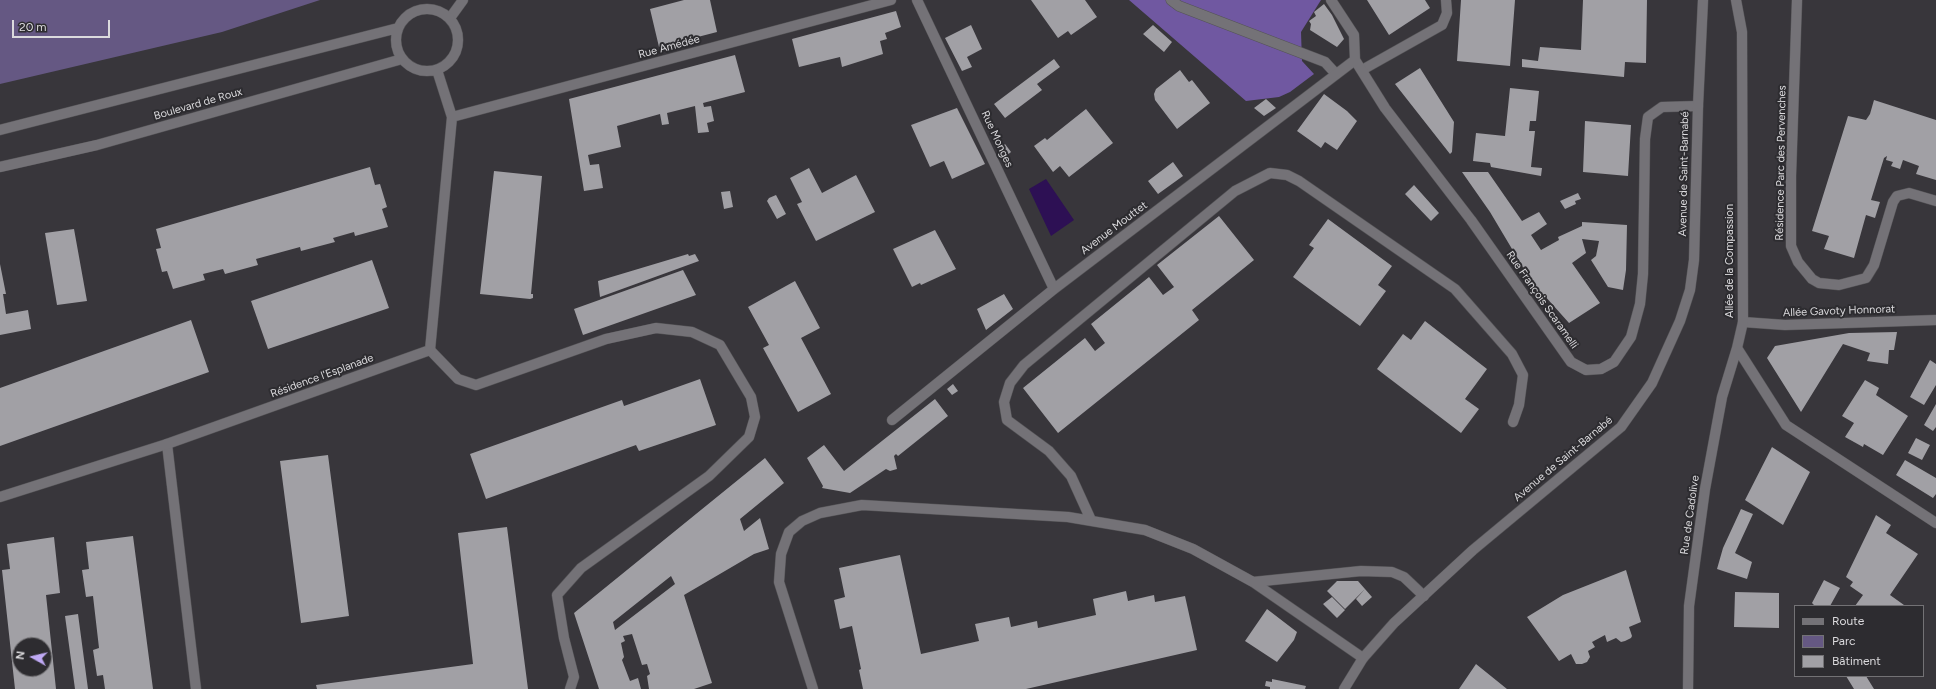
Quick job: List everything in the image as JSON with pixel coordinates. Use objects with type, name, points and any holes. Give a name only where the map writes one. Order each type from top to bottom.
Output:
[{"type":"street","points":[[450,18],[463,0]]},
{"type":"street","name":"Rue Amédée","points":[[452,117],[891,0]]},
{"type":"street","name":"Rue Monges","points":[[917,0],[1054,289]]},
{"type":"street","points":[[1171,0],[1179,6],[1325,62],[1336,74]]},
{"type":"street","points":[[1331,0],[1354,35],[1355,60]]},
{"type":"street","points":[[1362,70],[1442,25],[1447,13],[1446,0]]},
{"type":"street","name":"Avenue de Saint-Barnabé","points":[[1344,689],[1363,658],[1394,624],[1473,550],[1621,427],[1652,383],[1680,321],[1690,290],[1694,260],[1698,106],[1704,0]]},
{"type":"street","name":"Allée de la Compassion","points":[[1736,0],[1742,32],[1743,322],[1737,348]]},
{"type":"street","name":"Résidence Parc des Pervenches","points":[[1796,0],[1791,176],[1791,246],[1798,262],[1812,279],[1818,283],[1839,285],[1866,278],[1874,265],[1893,202],[1898,196],[1909,193],[1936,201]]},
{"type":"street","points":[[428,8],[439,11],[450,18],[457,28],[458,41],[456,53],[448,64],[437,70],[418,70],[402,59],[397,49],[396,38],[398,28],[405,18],[415,11],[428,8]]},
{"type":"street","name":"Boulevard de Roux","points":[[0,130],[398,28]]},
{"type":"street","name":"Boulevard de Roux","points":[[0,167],[97,145],[402,59]]},
{"type":"street","name":"Avenue Mouttet","points":[[892,420],[1054,289],[1355,60]]},
{"type":"street","name":"Rue François Scaramelli","points":[[1355,60],[1386,108],[1471,220],[1571,362],[1586,370],[1601,369],[1614,362],[1631,337],[1640,304],[1643,274],[1645,140],[1648,117],[1662,107],[1698,106]]},
{"type":"street","points":[[437,70],[452,117],[430,350],[458,379],[476,385],[606,339],[656,328],[692,332],[720,345],[751,397],[755,417],[748,437],[709,476],[581,568],[558,595],[564,638],[574,677],[570,689]]},
{"type":"street","points":[[1091,520],[1071,476],[1049,451],[1007,420],[1004,402],[1010,383],[1024,365],[1235,191],[1270,174],[1287,176],[1299,181],[1455,288],[1512,354],[1523,375],[1519,405],[1513,422]]},
{"type":"street","name":"Allée Gavoty Honnorat","points":[[1743,322],[1784,325],[1936,320]]},
{"type":"street","points":[[1737,348],[1786,425],[1936,523]]},
{"type":"street","name":"Rue de Cadolive","points":[[1688,689],[1689,606],[1705,489],[1722,397],[1737,348]]},
{"type":"street","name":"Résidence l'Esplanade","points":[[0,497],[167,444],[430,350]]},
{"type":"street","points":[[167,444],[196,689]]},
{"type":"street","points":[[813,689],[779,582],[781,554],[789,532],[802,521],[820,513],[862,505],[1091,520],[1145,530],[1193,548],[1253,582],[1363,658]]},
{"type":"street","points":[[1253,582],[1361,571],[1392,572],[1404,577],[1424,596]]},
{"type":"green space","points":[[0,0],[320,0],[222,32],[0,84]]},
{"type":"shaded area","points":[[1129,0],[1321,0],[1301,32],[1302,61],[1314,74],[1290,92],[1279,97],[1246,101]]},
{"type":"shaded area","points":[[1046,179],[1074,220],[1051,236],[1029,189]]},
{"type":"building","points":[[684,0],[710,0],[717,32],[659,47],[650,9]]},
{"type":"building","points":[[1031,0],[1085,0],[1097,17],[1071,35],[1068,31],[1058,38]]},
{"type":"building","points":[[1367,0],[1425,0],[1430,8],[1389,35]]},
{"type":"building","points":[[1461,0],[1515,0],[1510,66],[1457,61]]},
{"type":"building","points":[[1583,0],[1647,0],[1646,63],[1625,62],[1624,77],[1522,67],[1522,59],[1538,61],[1540,47],[1581,50]]},
{"type":"building","points":[[1324,4],[1332,15],[1344,39],[1337,47],[1310,30],[1311,24],[1309,21],[1316,16],[1314,12]]},
{"type":"building","points":[[896,11],[901,27],[885,33],[887,39],[880,41],[883,54],[842,67],[840,57],[799,67],[792,39]]},
{"type":"building","points":[[971,25],[982,49],[967,57],[972,67],[962,71],[945,38]]},
{"type":"building","points":[[1153,25],[1172,42],[1164,52],[1143,34]]},
{"type":"building","points":[[735,55],[745,92],[703,103],[704,107],[711,106],[714,121],[707,123],[709,132],[698,133],[695,106],[667,113],[669,124],[662,125],[660,114],[617,126],[621,147],[588,155],[590,165],[599,164],[603,188],[584,191],[569,99]]},
{"type":"building","points":[[1054,59],[1060,67],[1037,84],[1042,90],[1005,118],[994,104]]},
{"type":"building","points":[[1420,68],[1454,122],[1452,152],[1450,154],[1395,84]]},
{"type":"building","points":[[1180,70],[1189,82],[1192,80],[1210,103],[1177,129],[1155,100],[1154,94],[1156,89]]},
{"type":"building","points":[[1510,88],[1539,91],[1536,121],[1530,121],[1529,131],[1535,131],[1531,167],[1542,168],[1541,176],[1491,167],[1490,163],[1473,161],[1476,133],[1505,136]]},
{"type":"building","points":[[1324,94],[1347,111],[1357,121],[1337,150],[1325,142],[1321,148],[1297,131]]},
{"type":"building","points":[[1266,99],[1276,108],[1264,116],[1254,108]]},
{"type":"building","points":[[1874,100],[1936,120],[1936,180],[1916,174],[1919,166],[1903,160],[1900,169],[1891,166],[1893,162],[1886,160],[1887,156],[1884,158],[1871,200],[1880,202],[1875,218],[1866,215],[1854,258],[1824,249],[1829,236],[1812,231],[1848,116],[1866,120],[1870,114]]},
{"type":"building","points":[[957,108],[985,164],[952,179],[944,161],[930,167],[911,125]]},
{"type":"building","points":[[1086,109],[1113,143],[1069,177],[1060,166],[1053,172],[1034,146],[1045,138],[1047,140]]},
{"type":"building","points":[[1585,121],[1631,125],[1628,176],[1583,172]]},
{"type":"building","points":[[1005,144],[1011,152],[1005,157],[1000,148]]},
{"type":"building","points":[[1173,162],[1183,176],[1158,194],[1148,181]]},
{"type":"building","points":[[370,167],[375,185],[380,184],[387,207],[382,209],[388,227],[355,236],[354,232],[333,238],[335,242],[301,251],[300,247],[256,259],[258,265],[225,274],[223,269],[203,274],[205,280],[173,289],[167,271],[162,272],[156,249],[161,248],[156,229]]},
{"type":"building","points":[[809,168],[822,193],[856,175],[875,212],[816,241],[797,204],[802,202],[790,178]]},
{"type":"building","points":[[494,171],[542,176],[531,294],[533,294],[533,298],[530,299],[480,294]]},
{"type":"building","points":[[1462,172],[1488,172],[1522,221],[1539,212],[1547,224],[1531,235],[1541,250],[1559,240],[1558,237],[1582,226],[1582,222],[1627,225],[1626,270],[1623,290],[1608,287],[1591,260],[1596,256],[1599,241],[1582,239],[1586,253],[1572,263],[1600,303],[1569,323],[1544,295],[1540,296],[1490,212]]},
{"type":"building","points":[[1414,185],[1439,213],[1431,221],[1405,194]]},
{"type":"building","points":[[730,191],[733,207],[724,209],[721,192]]},
{"type":"building","points":[[1578,193],[1581,199],[1575,201],[1576,204],[1565,209],[1560,201]]},
{"type":"building","points":[[776,195],[786,214],[777,219],[767,201],[769,198]]},
{"type":"building","points":[[1219,216],[1254,260],[1192,310],[1199,320],[1058,433],[1023,388],[1085,338],[1095,351],[1105,343],[1091,324],[1149,277],[1163,295],[1174,287],[1157,265]]},
{"type":"building","points":[[1328,219],[1392,266],[1378,285],[1386,291],[1360,326],[1293,277],[1314,248],[1309,245]]},
{"type":"building","points":[[74,229],[87,301],[57,305],[45,233]]},
{"type":"building","points":[[935,230],[956,269],[921,285],[920,283],[912,287],[893,249]]},
{"type":"building","points":[[688,254],[689,256],[695,254],[699,261],[600,297],[598,281]]},
{"type":"building","points":[[372,260],[389,308],[268,349],[251,301]]},
{"type":"building","points":[[0,264],[6,294],[3,294],[6,314],[28,310],[31,329],[0,335]]},
{"type":"building","points":[[683,270],[696,295],[583,335],[574,309]]},
{"type":"building","points":[[795,281],[820,328],[801,338],[831,394],[798,412],[763,348],[769,345],[748,307]]},
{"type":"building","points":[[1004,294],[1013,309],[986,330],[977,309]]},
{"type":"building","points":[[191,320],[209,372],[0,446],[0,388]]},
{"type":"building","points":[[1425,321],[1487,369],[1465,399],[1479,409],[1461,433],[1377,369],[1403,334],[1411,340]]},
{"type":"building","points":[[1897,332],[1894,350],[1889,350],[1888,364],[1867,361],[1870,353],[1843,344],[1801,412],[1767,358],[1775,346],[1849,333]]},
{"type":"building","points":[[1930,360],[1936,364],[1936,385],[1924,405],[1910,397]]},
{"type":"building","points":[[700,379],[716,425],[639,451],[636,445],[486,499],[470,454],[622,400],[624,406]]},
{"type":"building","points":[[1865,380],[1879,388],[1876,395],[1908,416],[1883,455],[1864,444],[1863,447],[1845,437],[1854,423],[1842,416]]},
{"type":"building","points":[[953,384],[958,391],[952,395],[947,389]]},
{"type":"building","points":[[935,399],[948,416],[898,456],[896,454],[894,456],[897,469],[890,471],[886,469],[850,493],[822,488],[823,486],[807,458],[824,445],[844,471]]},
{"type":"building","points":[[1936,404],[1936,427],[1933,431],[1924,425]]},
{"type":"building","points":[[1916,438],[1930,445],[1922,460],[1908,453]]},
{"type":"building","points":[[1772,447],[1810,472],[1783,525],[1745,500]]},
{"type":"building","points":[[328,455],[349,616],[301,623],[280,461]]},
{"type":"building","points":[[765,458],[784,483],[740,519],[744,531],[760,518],[769,549],[754,554],[684,595],[712,683],[694,689],[649,689],[647,676],[650,674],[647,664],[642,665],[632,634],[623,636],[625,641],[621,643],[624,657],[622,660],[630,681],[638,678],[641,689],[599,689],[574,613]],"holes":[[[671,576],[675,584],[615,630],[613,622]]]},
{"type":"building","points":[[1905,460],[1936,478],[1936,494],[1933,498],[1896,475]]},
{"type":"building","points":[[1741,509],[1753,514],[1735,553],[1752,562],[1747,579],[1717,569],[1723,548]]},
{"type":"building","points":[[1876,515],[1891,525],[1886,533],[1918,554],[1890,595],[1904,605],[1856,605],[1863,595],[1850,586],[1853,582],[1846,577]]},
{"type":"building","points":[[507,527],[528,689],[317,689],[316,685],[473,664],[458,533]]},
{"type":"building","points":[[133,536],[153,689],[105,689],[103,675],[97,676],[93,650],[99,648],[93,596],[86,597],[82,570],[89,569],[86,542]]},
{"type":"building","points":[[54,537],[60,593],[46,595],[50,637],[12,637],[12,662],[2,570],[10,569],[7,544]]},
{"type":"building","points":[[900,555],[921,654],[979,641],[975,624],[1009,617],[1011,627],[1037,621],[1038,628],[1096,615],[1093,599],[1126,591],[1128,601],[1154,595],[1155,602],[1185,596],[1197,650],[1026,689],[863,689],[859,670],[861,669],[852,626],[840,629],[834,600],[845,597],[839,568]]},
{"type":"building","points":[[1626,570],[1641,622],[1629,627],[1632,636],[1631,638],[1621,642],[1616,638],[1607,642],[1605,635],[1592,642],[1595,647],[1588,651],[1590,657],[1587,662],[1576,664],[1571,654],[1559,661],[1527,617],[1563,595]]},
{"type":"building","points":[[1824,580],[1840,588],[1831,605],[1814,605],[1812,603]]},
{"type":"building","points":[[1337,581],[1358,581],[1365,589],[1345,609],[1327,591]]},
{"type":"building","points":[[1365,589],[1372,597],[1362,606],[1356,599]]},
{"type":"building","points":[[1735,592],[1779,593],[1779,628],[1734,627]]},
{"type":"building","points":[[1332,597],[1345,610],[1337,618],[1323,604]]},
{"type":"building","points":[[1267,609],[1297,632],[1294,640],[1277,662],[1245,641]]},
{"type":"building","points":[[78,614],[88,689],[75,689],[65,616]]},
{"type":"building","points":[[52,651],[56,689],[15,689],[14,677],[52,677]]},
{"type":"building","points":[[1476,664],[1507,689],[1459,689]]},
{"type":"building","points":[[1847,677],[1867,677],[1874,689],[1854,689]]},
{"type":"building","points":[[1272,679],[1306,686],[1305,689],[1270,689],[1270,687],[1265,686],[1266,681],[1272,682]]}]
